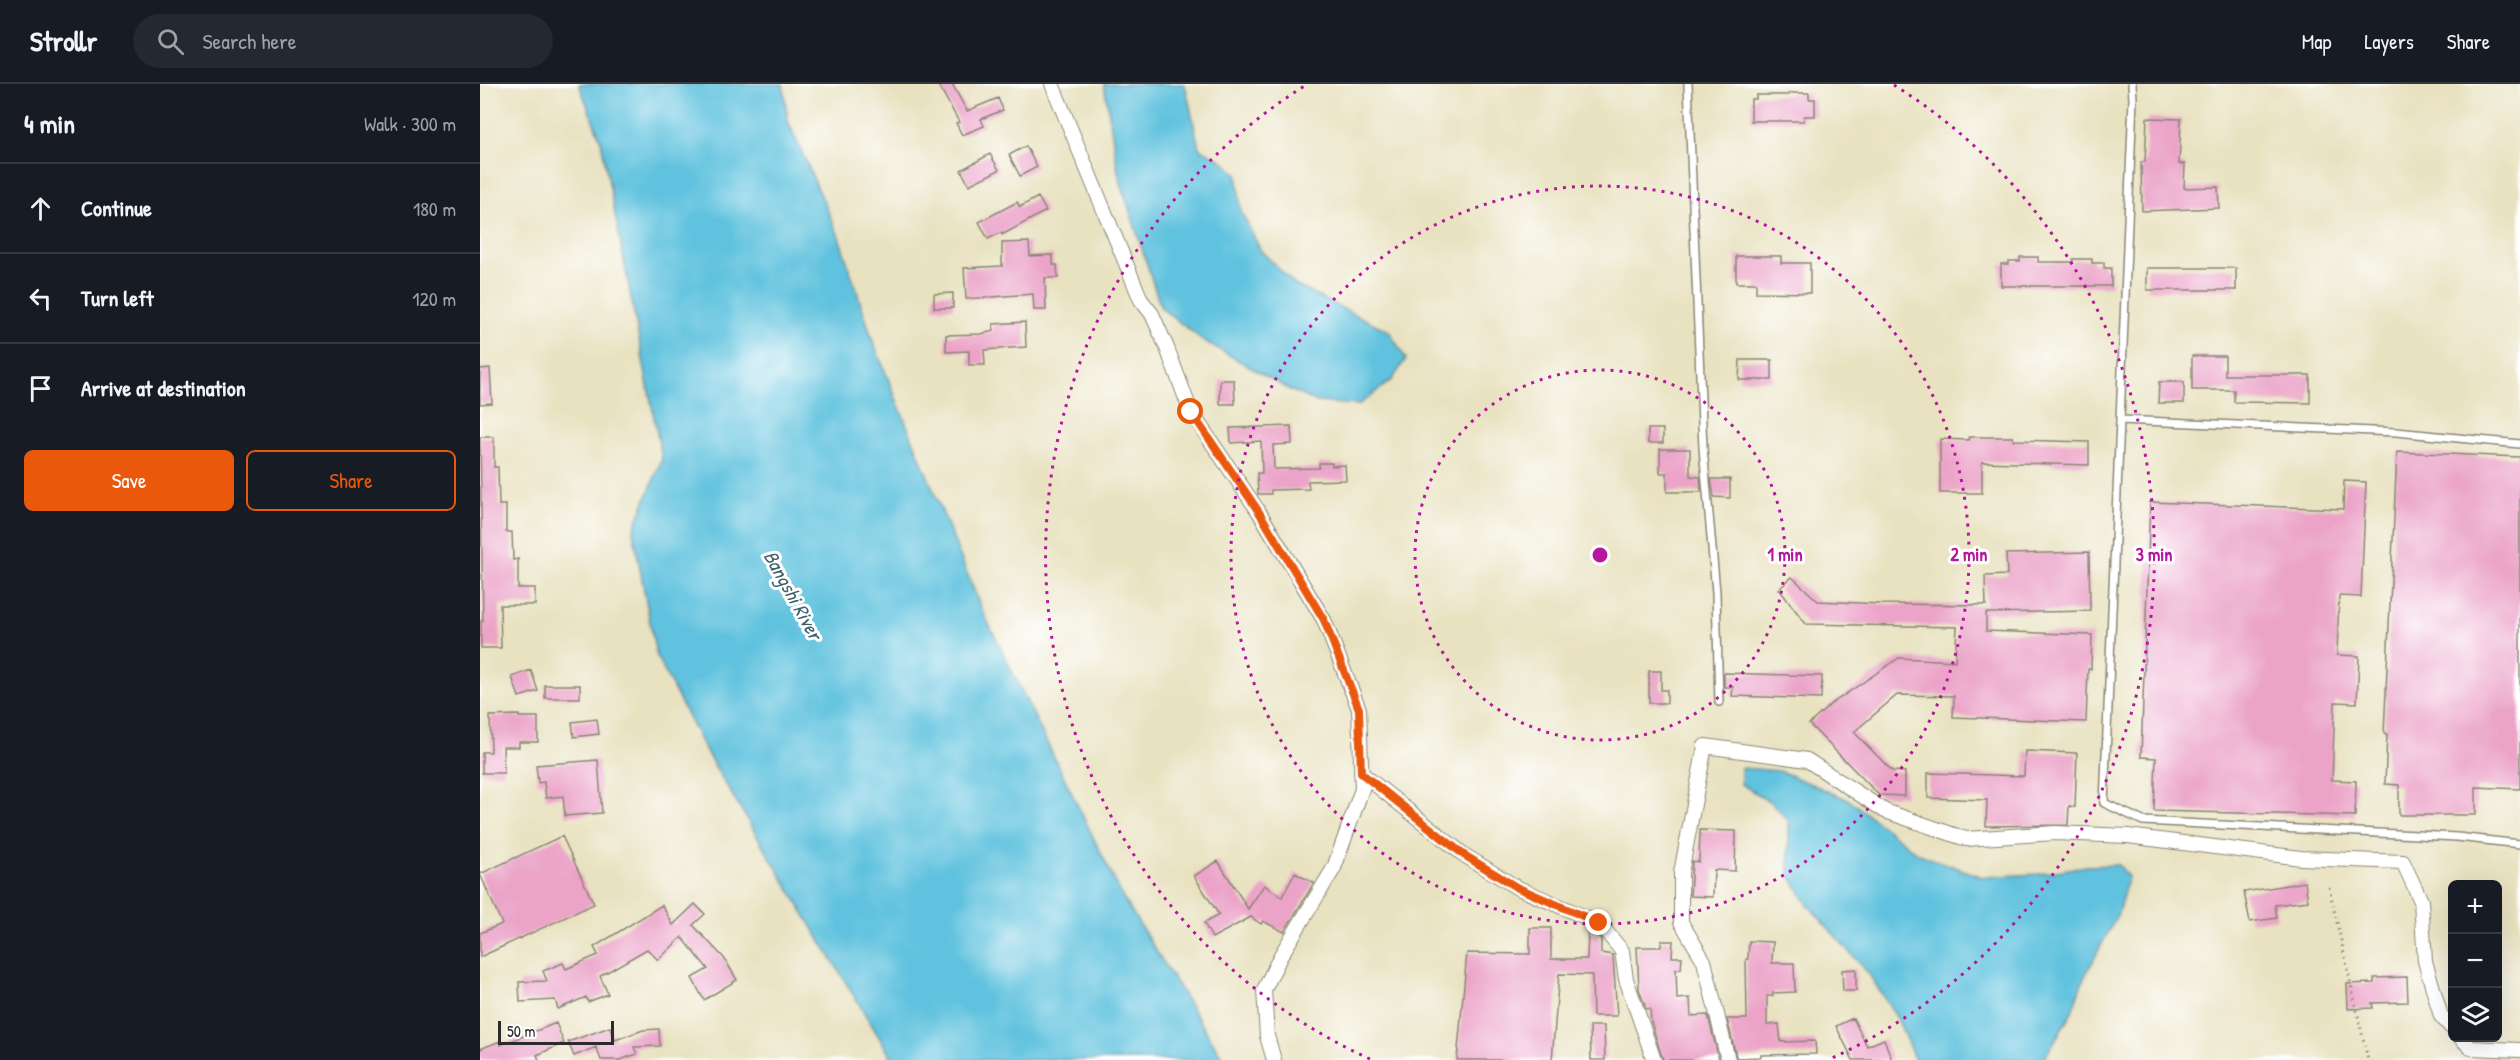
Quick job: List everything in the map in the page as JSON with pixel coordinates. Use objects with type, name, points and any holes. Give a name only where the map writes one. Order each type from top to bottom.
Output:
[{"type":"street","points":[[1052,84],[1141,300],[1152,314],[1167,348],[1191,412],[1259,512],[1324,620],[1359,709],[1362,789],[1334,868],[1281,955],[1264,990],[1267,1036],[1274,1060]]},
{"type":"street","points":[[1728,1060],[1704,961],[1681,922],[1681,873],[1705,746],[1807,760],[1885,811],[1966,839],[2055,833],[2128,836],[2301,858],[2403,862],[2421,902],[2425,961],[2441,1016],[2448,1024]]},
{"type":"street","points":[[1361,773],[1464,855],[1516,887],[1599,923],[1622,951],[1626,979],[1654,1060]]},
{"type":"street","points":[[2465,1042],[2471,1048],[2520,1050]]},
{"type":"lane","points":[[1688,84],[1703,448],[1716,592],[1719,702]]},
{"type":"lane","points":[[2132,84],[2128,260],[2104,803],[2144,821],[2457,837],[2520,844]]},
{"type":"lane","points":[[2120,420],[2396,432],[2520,444]]},
{"type":"path","points":[[2329,887],[2368,1060]]},
{"type":"water","name":"Bangshi River","points":[[579,84],[783,84],[788,121],[838,234],[874,344],[982,610],[1123,898],[1224,1060],[893,1060],[705,750],[656,655],[633,531],[662,459],[601,141]]},
{"type":"water","points":[[1104,84],[1185,84],[1199,148],[1222,160],[1237,174],[1241,211],[1261,251],[1295,285],[1389,331],[1406,359],[1392,380],[1358,405],[1317,402],[1290,390],[1203,340],[1161,308],[1119,177]]},
{"type":"water","points":[[1741,768],[1780,771],[1849,800],[1919,854],[1982,877],[2039,874],[2086,866],[2119,865],[2128,877],[2118,913],[2083,980],[2071,1014],[2043,1060],[1915,1060],[1897,1018],[1869,974],[1809,906],[1789,874],[1789,821],[1772,803],[1741,784]]},
{"type":"building","points":[[938,84],[952,84],[967,111],[998,98],[1003,110],[981,119],[984,126],[962,135],[956,123],[959,122]]},
{"type":"building","points":[[1789,93],[1809,93],[1809,99],[1815,99],[1815,116],[1804,116],[1804,121],[1751,121],[1751,99],[1756,99],[1756,95],[1789,95]]},
{"type":"building","points":[[2147,118],[2181,119],[2179,164],[2185,164],[2184,188],[2218,187],[2219,208],[2142,211],[2141,162],[2145,162]]},
{"type":"building","points":[[1026,146],[1037,167],[1020,176],[1009,155]]},
{"type":"building","points":[[990,154],[999,170],[969,185],[961,170]]},
{"type":"building","points":[[1038,197],[1046,211],[1002,235],[1002,232],[988,239],[979,222],[1017,202],[1020,207]]},
{"type":"building","points":[[1029,242],[1030,256],[1053,255],[1053,265],[1057,265],[1058,278],[1045,278],[1046,310],[1034,310],[1033,294],[966,299],[964,268],[1002,266],[1002,243]]},
{"type":"building","points":[[1736,256],[1781,256],[1781,263],[1810,263],[1810,293],[1756,292],[1756,283],[1736,283]]},
{"type":"building","points":[[2020,257],[2038,257],[2038,262],[2073,262],[2073,259],[2092,259],[2092,263],[2104,263],[2104,268],[2111,268],[2111,286],[2001,286],[2001,264],[2008,264],[2008,261],[2020,261]]},
{"type":"building","points":[[2147,268],[2236,268],[2236,290],[2147,290]]},
{"type":"building","points":[[953,293],[953,308],[934,308],[934,294]]},
{"type":"building","points":[[1025,322],[1026,347],[984,350],[985,365],[969,365],[969,351],[946,352],[946,335],[981,334],[994,331],[993,324]]},
{"type":"building","points":[[2192,356],[2225,356],[2225,375],[2310,375],[2310,403],[2234,402],[2234,390],[2192,390]]},
{"type":"building","points":[[1740,360],[1772,360],[1772,380],[1739,380]]},
{"type":"building","points":[[490,368],[492,403],[480,404],[480,369]]},
{"type":"building","points":[[1220,380],[1234,380],[1235,404],[1220,404]]},
{"type":"building","points":[[2159,382],[2184,382],[2184,403],[2158,403]]},
{"type":"building","points":[[1291,426],[1292,444],[1273,445],[1274,469],[1319,468],[1319,463],[1332,463],[1332,466],[1345,465],[1346,480],[1308,481],[1309,489],[1271,490],[1271,494],[1258,494],[1257,473],[1262,473],[1261,441],[1231,443],[1230,428]]},
{"type":"building","points":[[1648,429],[1663,429],[1663,443],[1648,443]]},
{"type":"building","points":[[480,437],[494,437],[494,467],[498,467],[499,505],[506,505],[506,532],[512,532],[513,560],[518,559],[518,588],[535,588],[535,605],[500,605],[501,648],[481,648],[481,621],[483,621]]},
{"type":"building","points":[[1969,437],[2013,437],[2013,440],[2089,442],[2089,465],[1982,462],[1982,493],[1940,493],[1940,439],[1969,440]]},
{"type":"building","points":[[1660,449],[1690,449],[1690,476],[1700,477],[1701,492],[1667,492],[1667,473],[1660,473]]},
{"type":"building","points":[[2397,452],[2520,457],[2520,789],[2476,787],[2476,815],[2399,815],[2399,785],[2385,784],[2387,734],[2384,734]]},
{"type":"building","points":[[1711,479],[1730,479],[1730,498],[1714,497]]},
{"type":"building","points":[[2344,481],[2366,482],[2361,597],[2339,596],[2337,655],[2359,656],[2357,703],[2335,702],[2332,780],[2356,781],[2355,816],[2154,811],[2156,758],[2141,757],[2150,502],[2343,509]]},
{"type":"building","points":[[2089,552],[2090,611],[1986,613],[1986,631],[2092,635],[2086,722],[1953,717],[1954,696],[1897,695],[1854,732],[1892,771],[1905,772],[1905,796],[1879,795],[1809,724],[1831,704],[1899,658],[1955,661],[1957,627],[1806,624],[1779,589],[1792,577],[1818,601],[1986,605],[1985,576],[2007,575],[2006,554]]},
{"type":"building","points":[[531,670],[538,691],[519,697],[512,677]]},
{"type":"building","points":[[1649,671],[1661,671],[1661,690],[1667,690],[1667,703],[1649,703]]},
{"type":"building","points":[[1724,673],[1822,676],[1821,699],[1732,696],[1733,687],[1724,687]]},
{"type":"building","points":[[545,685],[580,685],[580,698],[545,698]]},
{"type":"building","points":[[519,715],[519,717],[538,717],[538,742],[519,742],[519,747],[503,747],[504,773],[482,773],[482,752],[491,752],[490,716]]},
{"type":"building","points":[[597,719],[599,734],[574,737],[572,722]]},
{"type":"building","points":[[2025,751],[2077,753],[2075,807],[2069,806],[2068,825],[1986,826],[1987,800],[1928,798],[1928,773],[2024,776]]},
{"type":"building","points":[[598,760],[602,813],[565,816],[563,796],[546,798],[544,782],[538,783],[536,765]]},
{"type":"building","points":[[1700,830],[1736,831],[1735,871],[1714,870],[1713,897],[1690,896],[1692,861],[1699,862]]},
{"type":"building","points":[[562,836],[594,904],[480,957],[480,933],[502,924],[480,874]]},
{"type":"building","points":[[1218,861],[1248,909],[1264,885],[1282,897],[1295,873],[1314,883],[1284,932],[1263,921],[1261,924],[1251,917],[1212,938],[1204,923],[1219,915],[1194,876]]},
{"type":"building","points":[[2305,882],[2308,901],[2275,905],[2277,918],[2250,922],[2244,892]]},
{"type":"building","points":[[695,904],[705,914],[693,925],[724,958],[737,980],[704,1000],[692,978],[708,969],[682,937],[658,960],[647,949],[600,976],[608,994],[588,1002],[586,997],[558,1009],[555,1000],[520,1002],[519,982],[547,981],[543,971],[563,963],[566,969],[598,955],[594,947],[662,905],[673,925]]},
{"type":"building","points":[[1530,928],[1551,928],[1551,959],[1587,959],[1588,933],[1596,934],[1601,940],[1601,953],[1613,955],[1617,1016],[1593,1016],[1592,975],[1559,974],[1552,1060],[1457,1060],[1467,953],[1530,954]]},
{"type":"building","points":[[1661,941],[1673,941],[1672,957],[1682,957],[1681,969],[1676,969],[1677,999],[1690,998],[1691,1016],[1708,1015],[1719,1060],[1663,1060],[1651,1022],[1650,1009],[1646,1009],[1639,989],[1637,947],[1661,947]]},
{"type":"building","points":[[1749,941],[1773,942],[1772,963],[1794,963],[1795,992],[1773,993],[1773,996],[1767,996],[1767,1025],[1779,1024],[1781,1042],[1815,1041],[1816,1054],[1761,1055],[1761,1057],[1738,1058],[1737,1060],[1727,1019],[1747,1019],[1746,959],[1748,959]]},
{"type":"building","points":[[1856,969],[1856,991],[1843,991],[1842,970]]},
{"type":"building","points":[[2407,977],[2408,1002],[2372,1003],[2373,1008],[2348,1009],[2347,984],[2374,983],[2374,978]]},
{"type":"building","points":[[1853,1018],[1867,1046],[1884,1039],[1892,1060],[1853,1060],[1836,1026]]},
{"type":"building","points":[[556,1023],[564,1043],[537,1055],[539,1060],[480,1060],[480,1049],[500,1041],[501,1045]]},
{"type":"building","points":[[1590,1026],[1604,1026],[1605,1060],[1591,1060]]},
{"type":"building","points":[[610,1027],[615,1040],[643,1030],[659,1029],[660,1046],[634,1047],[637,1054],[620,1060],[601,1060],[596,1047],[574,1056],[568,1042]]},
{"type":"route","points":[[1191,412],[1259,512],[1324,620],[1359,709],[1361,773],[1464,855],[1516,887],[1599,923]]}]
